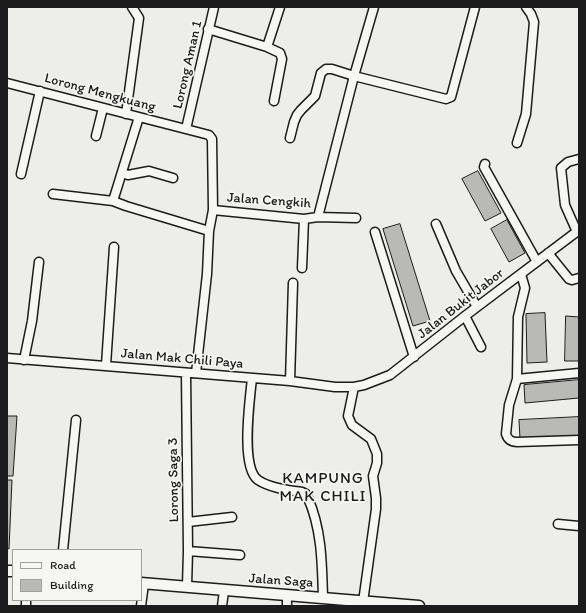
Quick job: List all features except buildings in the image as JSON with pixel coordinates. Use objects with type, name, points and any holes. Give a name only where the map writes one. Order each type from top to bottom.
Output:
[{"type":"main road","name":"Jalan Saga","points":[[142,583],[187,586],[287,601],[323,598],[419,606]]},
{"type":"street","points":[[126,114],[139,18],[132,7]]},
{"type":"street","name":"Lorong Aman 1","points":[[186,129],[214,7]]},
{"type":"street","points":[[267,47],[280,7]]},
{"type":"street","name":"Jalan Cengkih","points":[[196,373],[207,274],[209,231],[213,210],[304,219],[318,217],[354,76],[374,7]]},
{"type":"street","points":[[290,138],[297,115],[315,96],[322,71],[332,69],[354,76],[449,99],[451,97],[475,7]]},
{"type":"street","points":[[517,143],[526,114],[534,22],[526,7]]},
{"type":"street","points":[[208,30],[267,47],[281,55],[282,59],[274,101]]},
{"type":"street","name":"Lorong Mengkuang","points":[[7,83],[209,135],[212,139],[213,210]]},
{"type":"street","points":[[22,174],[40,91]]},
{"type":"street","points":[[96,136],[103,108]]},
{"type":"street","points":[[113,201],[139,117]]},
{"type":"street","points":[[578,231],[564,205],[561,168],[568,162],[579,159]]},
{"type":"street","points":[[485,164],[484,167],[537,262]]},
{"type":"street","points":[[122,173],[128,175],[149,171],[173,178]]},
{"type":"street","points":[[53,194],[113,201],[209,231]]},
{"type":"street","points":[[318,217],[356,218]]},
{"type":"street","points":[[302,268],[304,219]]},
{"type":"street","points":[[436,224],[456,271],[477,307]]},
{"type":"street","name":"Jalan Bukit Jabor","points":[[354,387],[373,382],[390,375],[464,316],[578,231]]},
{"type":"street","points":[[375,232],[414,357]]},
{"type":"street","points":[[106,365],[114,247]]},
{"type":"street","points":[[548,253],[569,279],[572,280],[579,278]]},
{"type":"street","points":[[24,360],[32,321],[39,262]]},
{"type":"street","points":[[522,274],[525,288],[518,318],[517,379],[511,396],[506,434],[510,441],[517,442],[579,440]]},
{"type":"street","points":[[290,381],[293,283]]},
{"type":"street","points":[[464,316],[481,347]]},
{"type":"street","name":"Jalan Mak Chili Paya","points":[[7,358],[106,365],[186,374],[196,373],[290,381],[335,387],[354,387]]},
{"type":"street","points":[[517,379],[579,373]]},
{"type":"street","name":"Lorong Saga 3","points":[[186,374],[188,522],[187,586]]},
{"type":"street","points":[[252,378],[247,443],[248,454],[254,475],[257,480],[270,485],[306,494],[317,526],[322,562],[323,598]]},
{"type":"street","points":[[354,387],[348,416],[349,420],[352,425],[371,439],[378,458],[373,476],[376,509],[363,602]]},
{"type":"street","points":[[63,549],[76,420]]},
{"type":"street","points":[[188,522],[232,517]]},
{"type":"street","points":[[558,524],[579,526]]},
{"type":"street","points":[[188,551],[240,555]]},
{"type":"street","points":[[222,606],[224,591]]},
{"type":"district","name":"KAMPUNG MAK CHILI","points":[[323,488]]}]
